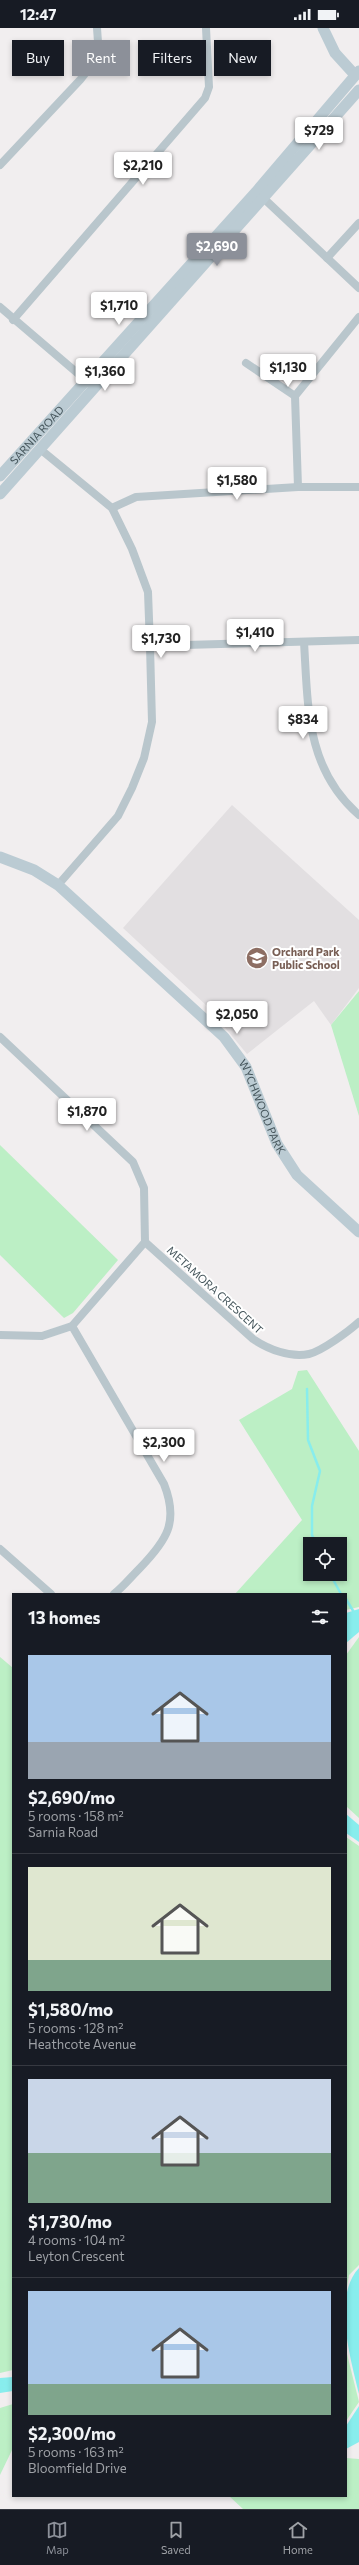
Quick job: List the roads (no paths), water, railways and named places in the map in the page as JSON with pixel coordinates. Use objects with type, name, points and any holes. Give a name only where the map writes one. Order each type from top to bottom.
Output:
[{"type":"main road","points":[[323,28],[335,53],[357,73]]},
{"type":"main road","name":"SARNIA ROAD","points":[[259,194],[357,73]]},
{"type":"main road","name":"SARNIA ROAD","points":[[0,476],[89,384],[259,194],[359,90]]},
{"type":"main road","name":"SARNIA ROAD","points":[[0,494],[40,449],[89,384]]},
{"type":"main road","name":"WYCHWOOD PARK","points":[[0,857],[34,870],[58,885],[224,1037],[246,1067],[254,1082],[277,1144],[297,1175],[359,1232]]},
{"type":"street","points":[[0,165],[80,80],[99,56],[97,28]]},
{"type":"street","points":[[13,320],[205,98],[209,87],[206,28]]},
{"type":"street","points":[[259,194],[359,288]]},
{"type":"street","points":[[327,258],[359,223]]},
{"type":"street","points":[[0,307],[13,320],[89,384]]},
{"type":"street","points":[[298,487],[295,396],[359,317]]},
{"type":"street","points":[[246,363],[295,396]]},
{"type":"street","points":[[40,449],[112,508],[132,549],[148,592],[152,722],[144,758],[118,816],[58,885]]},
{"type":"street","points":[[112,508],[136,497],[298,487],[359,486]]},
{"type":"street","points":[[150,646],[359,640]]},
{"type":"street","points":[[304,642],[312,736],[325,773],[342,800],[359,815]]},
{"type":"street","points":[[0,1037],[133,1162],[144,1188],[145,1242],[72,1326],[42,1336],[0,1335]]},
{"type":"street","name":"METAMORA CRESCENT","points":[[145,1242],[253,1339],[267,1348],[286,1353],[310,1354],[331,1342],[359,1322]]},
{"type":"street","points":[[72,1326],[164,1484],[170,1501],[171,1518],[167,1534],[159,1548],[115,1593]]},
{"type":"street","points":[[0,1549],[50,1593]]},
{"type":"water","points":[[359,1609],[359,1632],[347,1642],[347,1613]]},
{"type":"water","points":[[347,1815],[359,1825],[359,1842],[347,1834]]},
{"type":"water","points":[[359,2268],[359,2394],[347,2338],[347,2292],[351,2280]]},
{"type":"water","points":[[12,2377],[12,2391],[0,2393],[0,2378]]},
{"type":"water","points":[[359,2406],[359,2442],[347,2448],[347,2424]]},
{"type":"waterway","points":[[307,1389],[308,1440],[320,1471],[312,1506],[313,1537]]},
{"type":"waterway","points":[[334,1581],[340,1593]]},
{"type":"waterway","points":[[347,1601],[355,1614]]},
{"type":"place","name":"Orchard Park Public School","points":[[257,958]]}]
